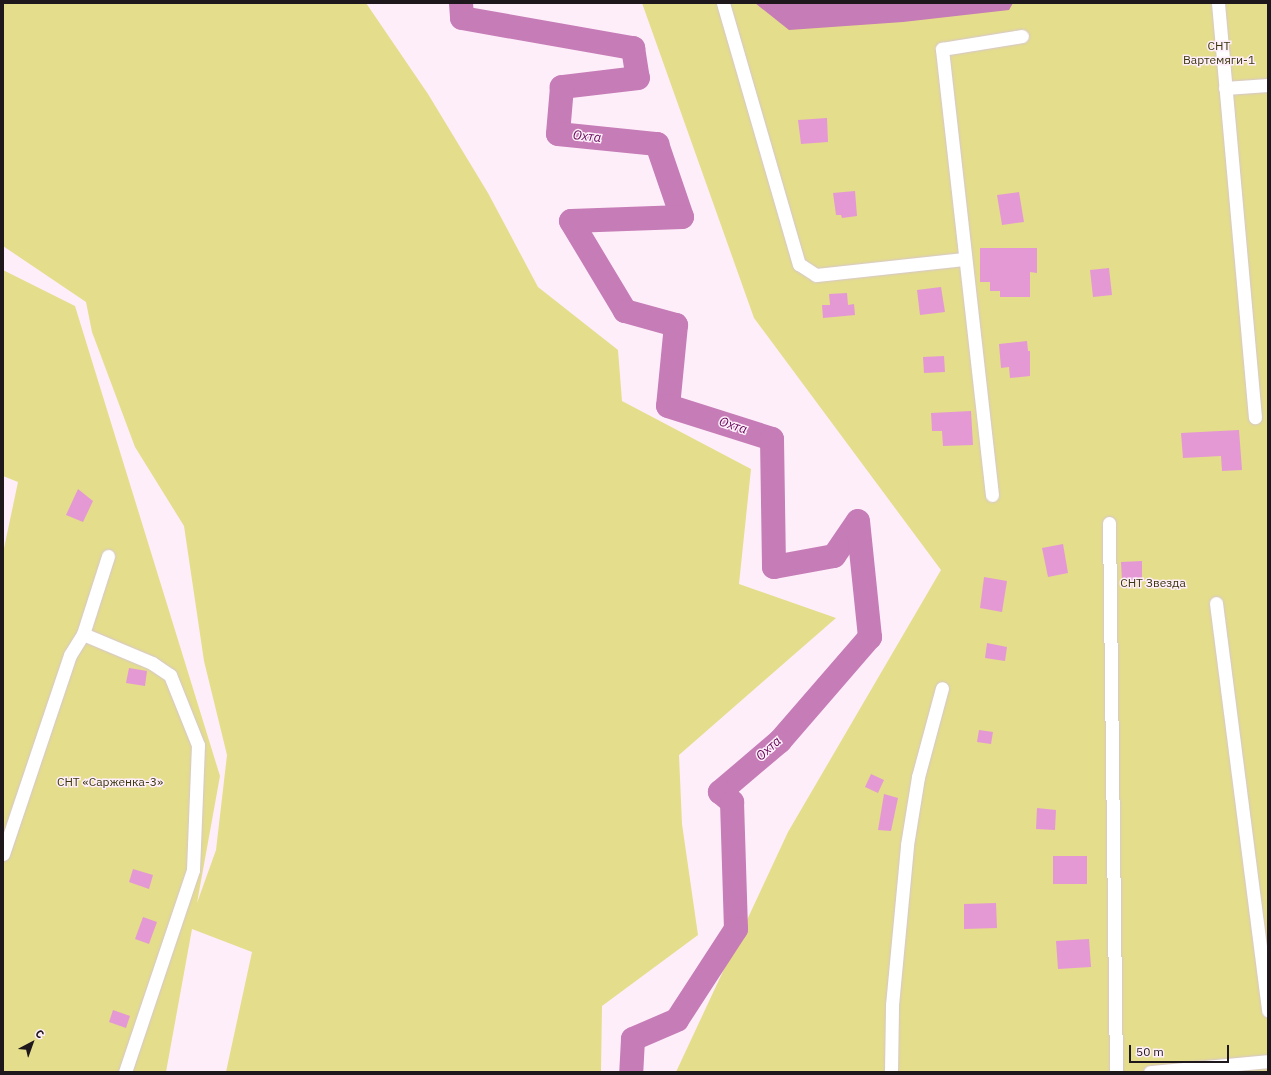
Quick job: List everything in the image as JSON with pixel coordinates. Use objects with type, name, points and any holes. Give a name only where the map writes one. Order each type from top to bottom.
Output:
[{"type":"street","points":[[722,3],[800,264],[816,275],[964,259]]},
{"type":"street","points":[[1218,3],[1254,417]]},
{"type":"street","points":[[992,495],[964,259],[942,49],[1022,36]]},
{"type":"street","points":[[1225,88],[1268,85]]},
{"type":"street","points":[[1109,523],[1116,1072]]},
{"type":"street","points":[[3,854],[70,655],[83,634],[108,556]]},
{"type":"street","points":[[1216,603],[1268,1010]]},
{"type":"street","points":[[83,634],[152,663],[170,675],[198,746],[193,870],[125,1072]]},
{"type":"street","points":[[891,1072],[892,1005],[907,845],[918,777],[942,688]]},
{"type":"street","points":[[1150,1072],[1268,1061]]},
{"type":"green space","name":"СНТ «Сарженка-3»","points":[[3,3],[366,3],[428,94],[488,193],[538,287],[618,350],[622,401],[751,469],[739,584],[836,618],[679,755],[682,824],[698,935],[602,1006],[601,1072],[226,1072],[252,952],[192,929],[166,1072],[3,1072],[3,553],[18,482],[3,476],[3,270],[75,306],[220,776],[197,903],[216,850],[227,755],[204,661],[184,526],[135,447],[92,332],[86,302],[3,246]]},
{"type":"green space","points":[[642,3],[1268,3],[1268,1072],[676,1072],[788,832],[941,570],[754,318]]},
{"type":"shaded area","points":[[755,3],[1013,3],[1009,10],[903,22],[789,30]]},
{"type":"building","points":[[827,118],[828,142],[801,144],[798,120]]},
{"type":"building","points":[[855,191],[857,216],[842,218],[841,215],[836,215],[833,193]]},
{"type":"building","points":[[1019,192],[1024,222],[1002,225],[997,195]]},
{"type":"building","points":[[980,248],[1037,248],[1037,273],[1030,272],[1030,297],[1000,297],[1000,291],[990,291],[990,282],[980,282]]},
{"type":"building","points":[[1109,268],[1112,295],[1093,297],[1090,270]]},
{"type":"building","points":[[941,287],[945,312],[920,315],[917,290]]},
{"type":"building","points":[[847,293],[848,305],[854,304],[855,315],[823,318],[822,305],[830,305],[829,294]]},
{"type":"building","points":[[1027,341],[1028,351],[1030,351],[1030,376],[1010,378],[1009,367],[1001,368],[999,344]]},
{"type":"building","points":[[944,356],[945,372],[924,373],[923,357]]},
{"type":"building","points":[[971,411],[973,445],[943,446],[942,431],[932,431],[931,413]]},
{"type":"building","points":[[1239,430],[1242,470],[1222,471],[1221,456],[1183,458],[1181,433]]},
{"type":"building","points":[[78,489],[93,501],[83,522],[66,515]]},
{"type":"building","points":[[1063,544],[1068,573],[1048,577],[1042,548]]},
{"type":"building","points":[[1142,561],[1142,580],[1122,581],[1121,562]]},
{"type":"building","points":[[984,577],[1007,581],[1002,612],[980,608]]},
{"type":"building","points":[[987,643],[1007,647],[1005,661],[985,658]]},
{"type":"building","points":[[129,668],[147,671],[145,686],[126,683]]},
{"type":"building","points":[[979,730],[993,732],[991,744],[977,742]]},
{"type":"building","points":[[871,774],[884,780],[878,793],[865,787]]},
{"type":"building","points":[[884,794],[898,798],[891,831],[878,830]]},
{"type":"building","points":[[1037,808],[1056,810],[1055,830],[1036,829]]},
{"type":"building","points":[[1053,856],[1087,856],[1087,884],[1053,884]]},
{"type":"building","points":[[133,869],[153,875],[149,889],[129,882]]},
{"type":"building","points":[[996,903],[997,928],[964,929],[964,904]]},
{"type":"building","points":[[143,917],[157,922],[149,944],[135,939]]},
{"type":"building","points":[[1089,939],[1091,967],[1058,969],[1056,941]]},
{"type":"building","points":[[113,1010],[130,1016],[126,1028],[109,1022]]},
{"type":"waterway","name":"Охта","points":[[461,3],[462,18],[633,48],[638,78],[562,87],[558,134],[657,144],[682,217],[571,221],[625,311],[676,325],[668,406],[772,439],[774,567],[834,556],[858,521],[870,637],[780,741],[720,792],[732,802],[736,929],[677,1020],[633,1039],[631,1072]]},
{"type":"park label","name":"СНТ Вартемяги-1","points":[[1219,53]]},
{"type":"park label","name":"СНТ Звезда","points":[[1153,583]]}]
